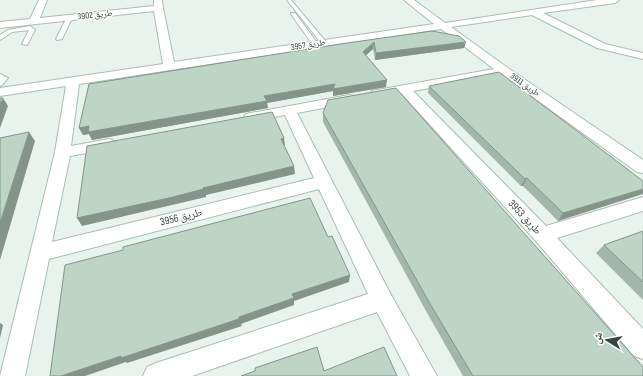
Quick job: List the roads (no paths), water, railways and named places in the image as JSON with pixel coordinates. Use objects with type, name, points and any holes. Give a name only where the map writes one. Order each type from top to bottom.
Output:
[{"type":"street","points":[[33,22],[43,0]]},
{"type":"street","name":"طريق 3911","points":[[408,0],[444,25],[504,71],[639,162]]},
{"type":"street","name":"طريق 3957","points":[[0,92],[616,0]]},
{"type":"street","name":"طريق 3902","points":[[0,25],[69,18],[158,4],[168,66]]},
{"type":"street","points":[[534,13],[584,39],[601,46],[643,56]]},
{"type":"street","points":[[242,119],[504,71]]},
{"type":"street","points":[[12,376],[63,152],[73,82]]},
{"type":"street","name":"طريق 3953","points":[[404,89],[542,236],[643,347]]},
{"type":"street","points":[[289,110],[382,300],[424,376]]},
{"type":"street","points":[[63,152],[125,141]]},
{"type":"street","name":"طريق 3956","points":[[40,253],[323,182]]},
{"type":"street","points":[[542,236],[643,204]]},
{"type":"street","points":[[156,376],[382,300]]},
{"type":"lane","points":[[283,0],[320,43]]},
{"type":"lane","points":[[289,0],[320,43]]},
{"type":"lane","points":[[59,39],[69,18]]},
{"type":"lane","points":[[0,38],[10,31],[30,28],[32,30],[25,44]]},
{"type":"lane","points":[[0,76],[5,78],[0,84]]}]
